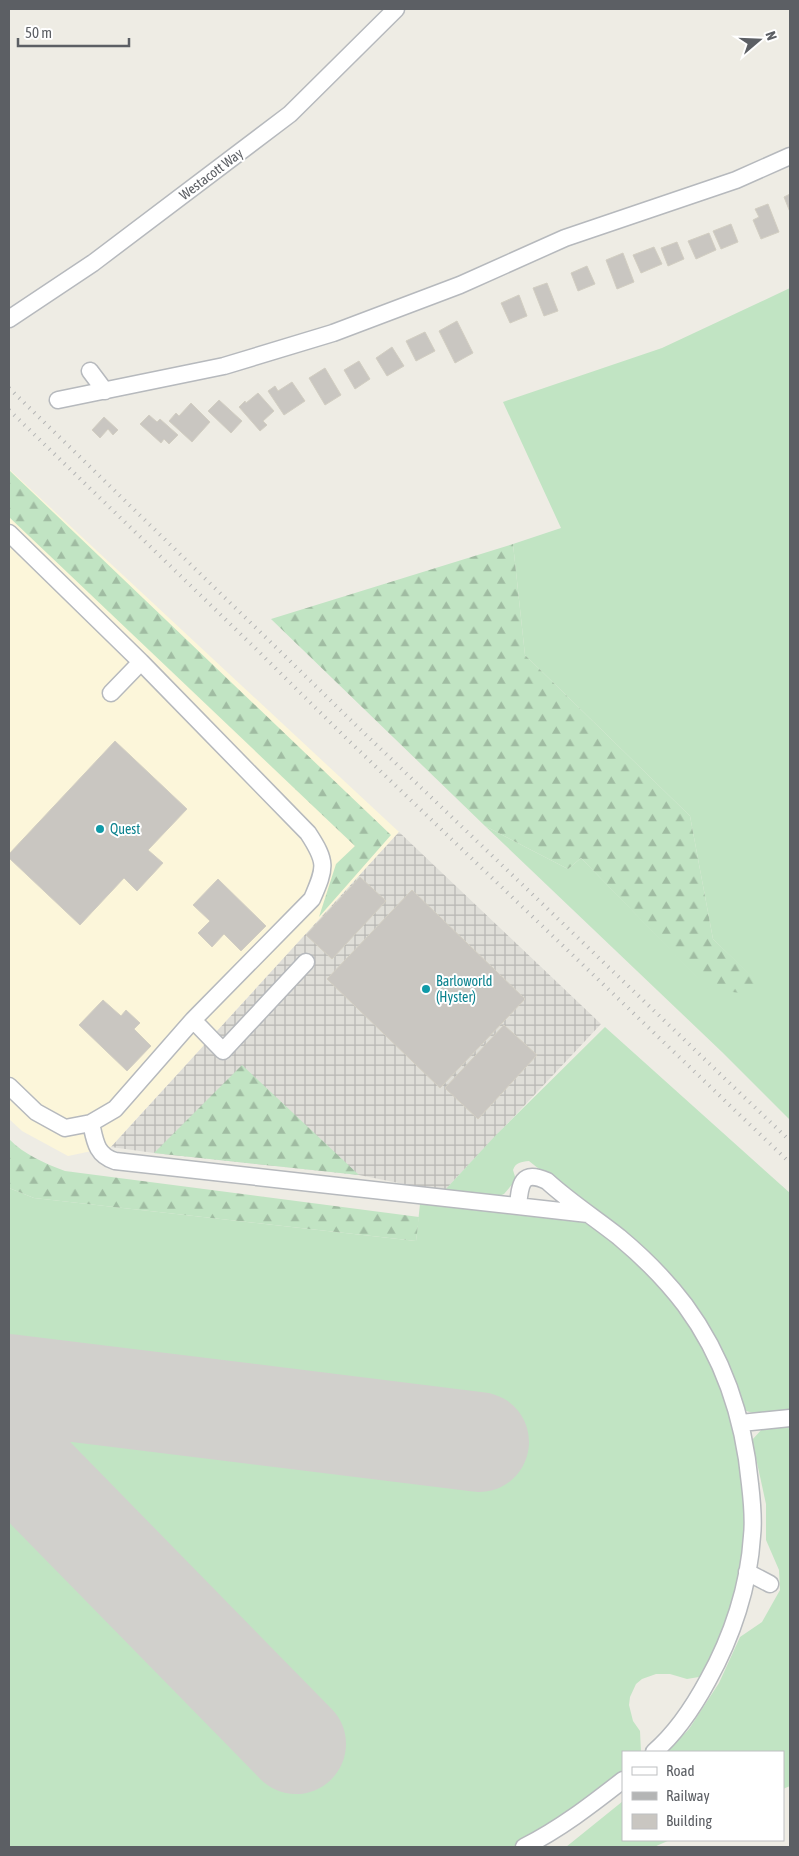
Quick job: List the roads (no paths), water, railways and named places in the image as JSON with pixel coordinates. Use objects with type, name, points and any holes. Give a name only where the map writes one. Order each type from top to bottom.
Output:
[{"type":"street","name":"Westacott Way","points":[[9,319],[94,262],[290,114],[396,9]]},
{"type":"street","points":[[58,400],[224,366],[333,333],[460,285],[565,238],[728,183],[790,156]]},
{"type":"street","points":[[90,371],[105,391]]},
{"type":"street","points":[[9,533],[141,662],[308,833],[321,853],[323,875],[312,899],[192,1020],[115,1108],[91,1123],[65,1128],[36,1112],[9,1086]]},
{"type":"street","points":[[111,693],[141,662]]},
{"type":"street","points":[[192,1020],[223,1051],[306,962]]},
{"type":"street","points":[[91,1123],[98,1149],[105,1158],[115,1161],[588,1214]]},
{"type":"street","points":[[518,1206],[521,1184],[528,1178],[535,1177],[547,1182],[634,1251],[664,1280],[685,1306],[710,1344],[726,1378],[741,1423],[753,1520],[752,1544],[747,1572],[734,1622],[716,1665],[685,1716],[655,1751]]},
{"type":"street","points":[[741,1423],[790,1418]]},
{"type":"street","points":[[747,1572],[770,1584]]},
{"type":"street","points":[[524,1847],[557,1829],[622,1781]]},
{"type":"railway","points":[[9,388],[363,732],[790,1141]]},
{"type":"railway","points":[[9,410],[350,742],[790,1163]]},
{"type":"place","name":"Quest","points":[[100,829]]},
{"type":"place","name":"Barloworld (Hyster)","points":[[426,989]]}]
